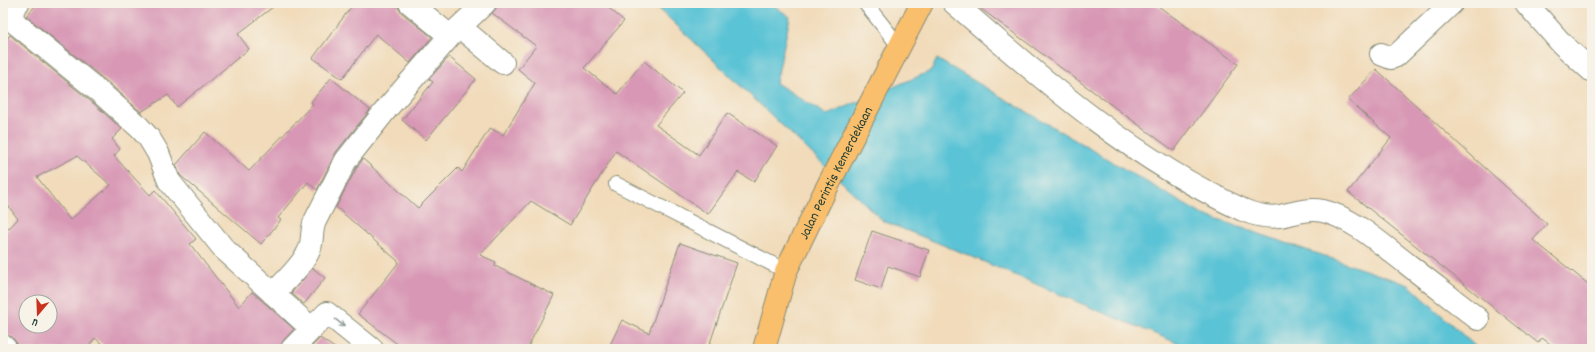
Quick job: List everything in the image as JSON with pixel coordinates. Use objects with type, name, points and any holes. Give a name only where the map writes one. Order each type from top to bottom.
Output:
[{"type":"highway","name":"Jalan Perintis Kemerdekaan","points":[[764,349],[786,271],[922,3]]},
{"type":"street","points":[[410,3],[504,63]]},
{"type":"street","points":[[273,294],[293,274],[310,249],[312,229],[315,221],[346,160],[389,106],[455,32],[485,3]]},
{"type":"street","points":[[954,3],[1069,101],[1110,132],[1168,169],[1244,210],[1261,216],[1278,216],[1308,210],[1323,211],[1339,217],[1351,223],[1385,247],[1478,319]]},
{"type":"street","points":[[1381,54],[1391,58],[1396,56],[1452,3]]},
{"type":"street","points":[[1526,3],[1562,44],[1592,71]]},
{"type":"street","points":[[14,4],[12,13],[14,22],[102,94],[149,138],[158,153],[169,181],[224,249],[312,330]]},
{"type":"street","points":[[292,349],[327,313],[372,349]]},
{"type":"street","points":[[3,346],[6,349]]},
{"type":"lane","points":[[865,3],[897,50]]},
{"type":"lane","points":[[616,184],[786,271]]},
{"type":"water","points":[[653,3],[770,3],[790,17],[776,83],[827,115],[931,71],[937,59],[1201,214],[1409,285],[1478,349],[1192,349],[883,221]]},
{"type":"building","points":[[38,3],[278,3],[238,34],[249,49],[177,107],[168,95],[141,112],[110,84],[26,16]]},
{"type":"building","points":[[354,3],[398,3],[398,8],[402,13],[432,37],[410,63],[376,34],[342,79],[313,58]]},
{"type":"building","points":[[497,3],[603,3],[624,21],[584,68],[617,94],[644,61],[683,93],[656,125],[699,155],[727,113],[777,146],[754,182],[738,172],[708,214],[616,151],[570,225],[531,201],[480,255],[496,262],[495,266],[554,295],[527,349],[404,349],[358,314],[399,262],[336,207],[357,167],[363,159],[418,208],[458,168],[462,172],[490,128],[503,135],[535,83],[518,69],[536,46],[492,13],[497,7]]},
{"type":"building","points":[[973,3],[1154,3],[1238,64],[1174,151]]},
{"type":"building","points":[[10,35],[122,129],[112,139],[120,149],[114,156],[150,195],[155,190],[196,239],[190,244],[239,307],[252,292],[294,329],[283,341],[280,349],[108,349],[95,338],[87,349],[18,349],[18,345],[12,337],[3,334],[3,234],[18,219],[3,199],[3,43]],"holes":[[[77,156],[111,185],[70,220],[37,177]]]},
{"type":"building","points":[[449,57],[476,79],[426,140],[402,120],[433,82],[429,79]]},
{"type":"building","points":[[1376,69],[1547,224],[1533,240],[1592,287],[1592,349],[1557,349],[1542,338],[1538,343],[1348,192],[1391,138],[1348,100]]},
{"type":"building","points":[[331,78],[370,110],[336,152],[317,190],[308,182],[278,218],[281,220],[261,244],[180,175],[176,165],[205,132],[249,171],[313,104],[311,102]]},
{"type":"building","points":[[872,231],[929,250],[920,277],[888,266],[881,289],[855,280]]},
{"type":"building","points":[[680,243],[737,263],[708,349],[608,349],[622,320],[649,333]]},
{"type":"building","points":[[313,268],[325,278],[304,304],[291,293]]},
{"type":"building","points":[[320,338],[336,349],[309,349]]}]
